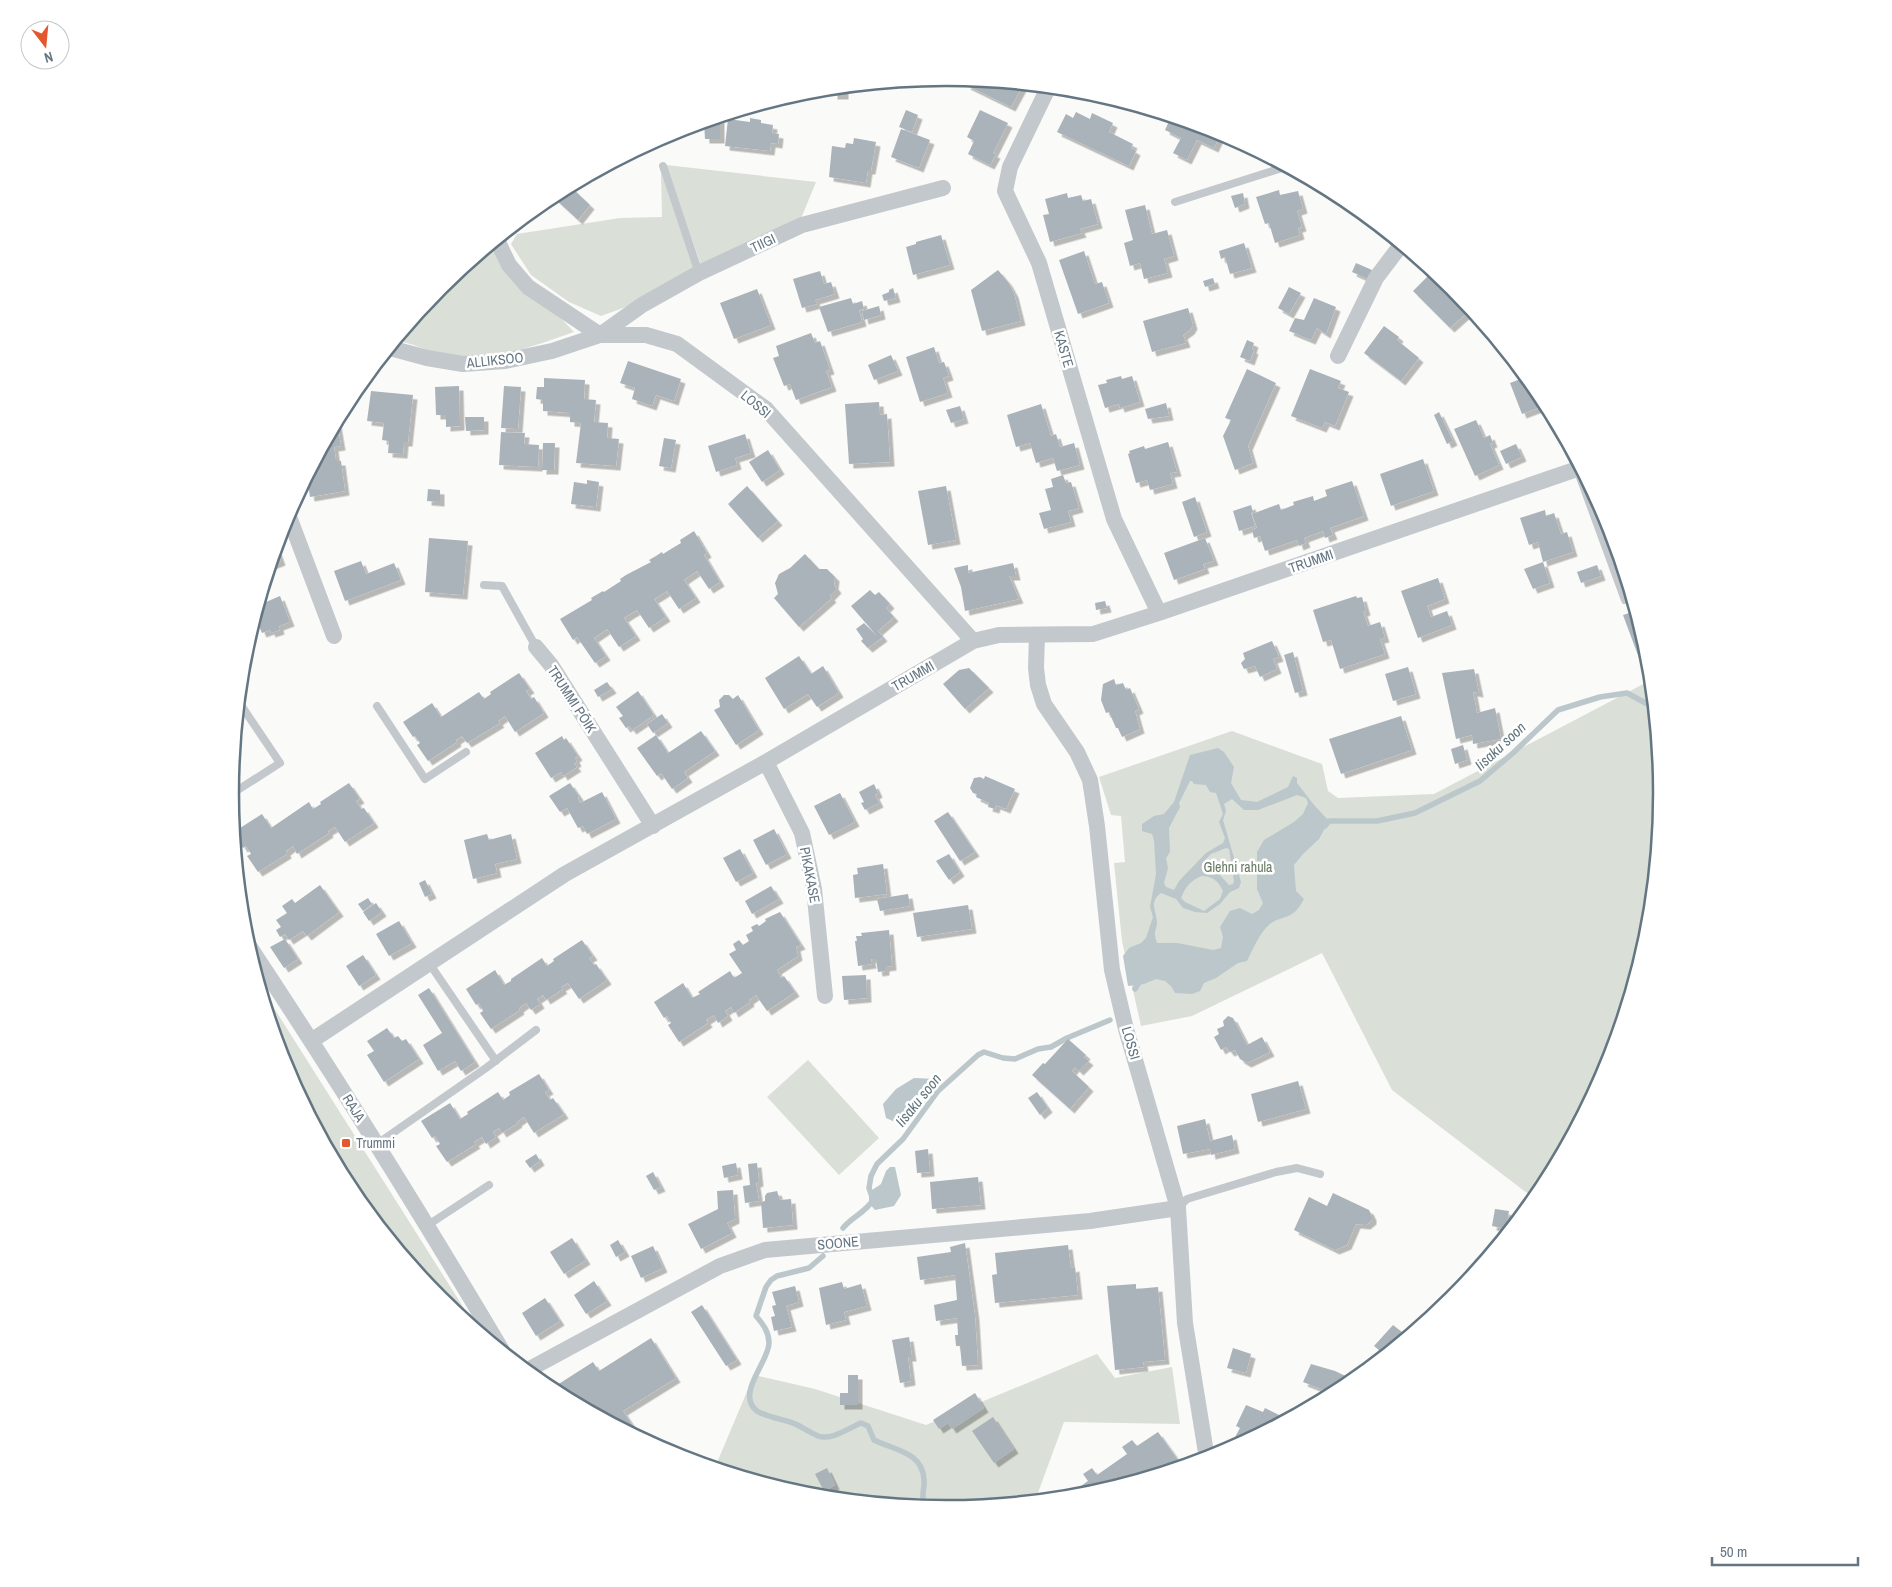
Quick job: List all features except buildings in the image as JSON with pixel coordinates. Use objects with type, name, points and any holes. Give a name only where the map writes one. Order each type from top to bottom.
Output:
[{"type":"street","name":"KASTE","points":[[1045,93],[1010,167],[1005,191],[1039,263],[1114,519],[1159,613]]},
{"type":"street","name":"TIIGI","points":[[600,335],[642,305],[699,273],[802,225],[943,188]]},
{"type":"street","points":[[500,245],[508,265],[528,287],[600,335]]},
{"type":"street","points":[[1338,356],[1376,278],[1398,250]]},
{"type":"street","name":"ALLIKSOO","points":[[396,350],[427,358],[463,364],[505,361],[552,351],[600,335]]},
{"type":"street","name":"LOSSI","points":[[600,335],[646,335],[677,344],[766,409],[973,641]]},
{"type":"street","name":"TRUMMI","points":[[311,1041],[565,874],[766,762],[973,641],[998,635],[1093,634],[1574,470]]},
{"type":"street","points":[[292,525],[334,636]]},
{"type":"street","name":"LOSSI","points":[[1037,635],[1036,668],[1038,685],[1044,704],[1077,752],[1090,780],[1097,826],[1112,970],[1126,1029],[1178,1208],[1185,1322],[1206,1451]]},
{"type":"street","name":"TRUMMI PÕIK","points":[[536,647],[552,665],[653,826]]},
{"type":"street","name":"PIKAKASE","points":[[766,762],[802,833],[814,889],[825,996]]},
{"type":"street","name":"RAJA","points":[[259,962],[428,1225],[496,1339]]},
{"type":"street","name":"SOONE","points":[[533,1367],[720,1266],[765,1250],[1090,1221],[1178,1208]]},
{"type":"lane","points":[[663,166],[699,273]]},
{"type":"lane","points":[[1176,202],[1278,169]]},
{"type":"lane","points":[[1601,528],[1625,600]]},
{"type":"lane","name":"TRUMMI PÕIK","points":[[484,585],[502,586],[536,647]]},
{"type":"lane","points":[[377,706],[425,779],[466,752]]},
{"type":"lane","points":[[239,789],[280,763],[244,710]]},
{"type":"lane","points":[[429,963],[496,1061]]},
{"type":"lane","points":[[377,1144],[496,1061],[536,1030]]},
{"type":"lane","points":[[1178,1208],[1187,1199],[1276,1172],[1297,1168],[1320,1174]]},
{"type":"lane","points":[[428,1225],[489,1185]]},
{"type":"green space","points":[[666,165],[816,182],[800,221],[702,268]]},
{"type":"green space","points":[[661,173],[695,271],[634,304],[601,316],[569,302],[531,275],[511,244],[517,234],[620,218],[662,217]]},
{"type":"green space","points":[[495,249],[574,332],[526,348],[476,358],[443,355],[402,342],[414,327],[446,293]]},
{"type":"green space","name":"Glehni rahula","points":[[1644,684],[1652,747],[1653,794],[1652,840],[1640,931],[1616,1021],[1599,1064],[1580,1106],[1558,1147],[1528,1194],[1392,1090],[1322,953],[1192,1016],[1141,1026],[1122,941],[1114,863],[1125,862],[1121,816],[1111,815],[1099,777],[1232,731],[1322,764],[1328,791],[1338,798],[1434,794]]},
{"type":"green space","points":[[271,1003],[467,1313],[414,1260],[358,1186],[312,1106],[293,1064]]},
{"type":"green space","points":[[808,1060],[879,1138],[839,1175],[767,1097]]},
{"type":"green space","points":[[1097,1354],[1115,1378],[1172,1367],[1180,1424],[1064,1422],[1037,1495],[992,1499],[946,1501],[854,1495],[763,1477],[717,1462],[754,1375],[815,1389],[926,1425]]},
{"type":"shaded area","points":[[1218,748],[1224,752],[1234,767],[1231,783],[1241,800],[1257,802],[1288,787],[1293,776],[1297,778],[1297,783],[1329,821],[1319,839],[1294,865],[1296,891],[1304,899],[1293,913],[1274,921],[1266,927],[1247,961],[1238,963],[1216,978],[1204,983],[1200,991],[1192,994],[1175,993],[1165,981],[1156,979],[1144,984],[1128,986],[1123,956],[1129,948],[1141,943],[1146,938],[1153,917],[1150,907],[1156,874],[1154,840],[1152,834],[1142,831],[1142,824],[1154,816],[1164,814],[1174,802],[1190,755]],"holes":[[[1190,781],[1194,784],[1206,785],[1210,792],[1216,793],[1223,814],[1219,822],[1225,838],[1223,843],[1206,853],[1179,881],[1174,890],[1166,887],[1164,883],[1168,868],[1166,858],[1170,852],[1169,828],[1180,807],[1179,803]],[[1297,795],[1306,798],[1308,803],[1303,814],[1294,822],[1264,840],[1257,852],[1257,889],[1263,903],[1259,910],[1252,914],[1240,908],[1230,911],[1220,927],[1223,937],[1221,948],[1213,950],[1177,943],[1157,943],[1155,934],[1157,919],[1154,904],[1161,893],[1176,899],[1183,908],[1207,913],[1220,904],[1230,892],[1239,888],[1241,882],[1223,820],[1226,811],[1224,804],[1232,799],[1244,810],[1258,810]],[[1226,848],[1229,849],[1233,884],[1229,885],[1219,874],[1212,871],[1205,860],[1211,854]],[[1202,876],[1210,877],[1217,882],[1223,891],[1220,899],[1204,911],[1185,902],[1181,898],[1189,884]]]},
{"type":"shaded area","points":[[914,1078],[937,1079],[924,1093],[914,1097],[908,1103],[911,1119],[908,1125],[902,1125],[886,1118],[883,1104],[896,1089]]},
{"type":"shaded area","points":[[890,1167],[895,1167],[901,1195],[894,1206],[875,1210],[869,1203],[869,1192],[881,1184],[886,1171]]},
{"type":"waterway","name":"Iisaku soon","points":[[1325,826],[1329,821],[1377,821],[1415,813],[1480,781],[1513,753],[1558,710],[1600,697],[1627,693],[1647,704]]},
{"type":"waterway","points":[[1135,989],[1141,979]]},
{"type":"waterway","name":"Iisaku soon","points":[[843,1228],[867,1208],[873,1200],[869,1188],[871,1176],[877,1164],[903,1139],[938,1091],[978,1055],[984,1052],[1003,1058],[1015,1059],[1038,1049],[1051,1047],[1067,1038],[1110,1020]]},
{"type":"waterway","name":"Iisaku soon","points":[[823,1256],[809,1268],[777,1276],[766,1287],[756,1316],[768,1335],[768,1351],[751,1387],[751,1404],[760,1413],[794,1423],[823,1437],[829,1437],[846,1431],[861,1423],[868,1426],[874,1440],[906,1453],[919,1463],[924,1480],[924,1500]]},
{"type":"place","name":"Trummi","points":[[346,1143]]}]
